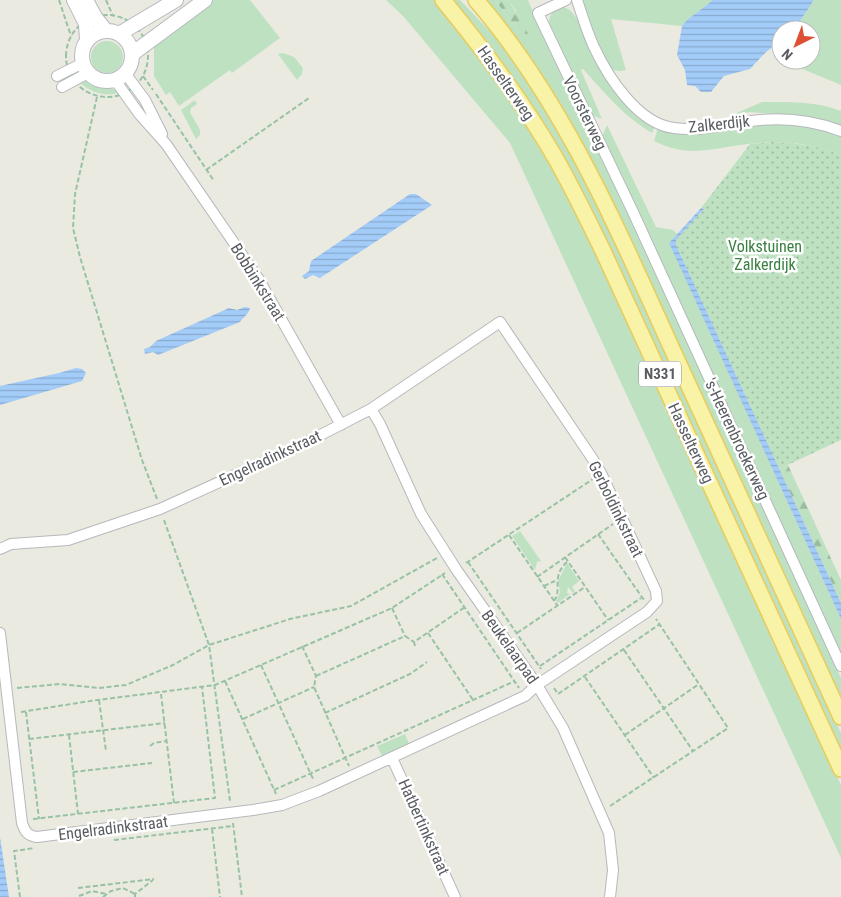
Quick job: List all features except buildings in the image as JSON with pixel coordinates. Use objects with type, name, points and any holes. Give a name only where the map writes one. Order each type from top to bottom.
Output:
[{"type":"main road","points":[[74,0],[90,19],[128,42],[132,54],[131,62],[120,76],[107,81],[99,80],[85,68],[82,55],[87,40],[90,19],[86,0]]},
{"type":"main road","points":[[87,40],[99,32],[113,32],[134,26],[176,0]]},
{"type":"main road","points":[[132,54],[205,0]]},
{"type":"main road","name":"Hasselterweg","points":[[443,0],[529,115],[577,199],[607,260],[841,769]]},
{"type":"main road","name":"Hasselterweg","points":[[476,0],[495,22],[537,82],[582,159],[628,252],[841,717]]},
{"type":"street","name":"Voorsterweg","points":[[566,0],[538,14],[633,212]]},
{"type":"street","name":"Zalkerdijk","points":[[577,0],[593,45],[617,87],[641,112],[659,124],[674,128],[691,129],[780,119],[806,121],[841,131]]},
{"type":"street","points":[[57,76],[68,70],[85,68]]},
{"type":"street","points":[[62,87],[73,80],[85,68]]},
{"type":"street","name":"Bobbinkstraat","points":[[120,76],[134,86],[144,100],[166,144]]},
{"type":"street","name":"Bobbinkstraat","points":[[120,76],[125,93],[140,115],[166,144],[258,278],[341,425]]},
{"type":"street","name":"'s-Heerenbroekerweg","points":[[633,212],[841,666]]},
{"type":"street","name":"Gerboldinkstraat","points":[[341,425],[371,409],[500,322],[601,473],[656,591],[656,602],[650,609]]},
{"type":"street","name":"Beukelaarpad","points":[[371,409],[380,424],[421,514],[456,569],[537,685],[563,728],[609,833],[613,870],[610,897]]},
{"type":"street","name":"Engelradinkstraat","points":[[0,549],[10,544],[68,540],[160,508],[341,425]]},
{"type":"street","points":[[392,758],[525,696],[537,685],[650,609]]},
{"type":"street","points":[[0,633],[22,821]]},
{"type":"street","name":"Engelradinkstraat","points":[[22,821],[24,831],[30,836],[38,837],[282,805],[392,758]]},
{"type":"street","name":"Hatbertinkstraat","points":[[392,758],[455,897]]},
{"type":"path","points":[[59,0],[71,36]]},
{"type":"path","points":[[106,0],[113,16]]},
{"type":"path","points":[[113,16],[121,18],[134,26],[141,34],[148,56],[143,76],[125,93],[114,97],[97,97],[81,88],[73,80],[68,70],[66,58],[71,36],[90,19],[113,16]]},
{"type":"path","points":[[143,76],[214,181]]},
{"type":"path","points":[[97,97],[75,194],[73,228],[96,311],[142,460],[209,645],[242,897]]},
{"type":"path","points":[[206,170],[309,98]]},
{"type":"path","points":[[9,714],[202,687],[225,681],[392,608],[442,574],[468,562],[601,473]]},
{"type":"path","points":[[537,577],[621,518]]},
{"type":"path","points":[[598,534],[728,728],[600,812]]},
{"type":"path","points":[[509,535],[557,605]]},
{"type":"path","points":[[6,689],[60,684],[99,688],[126,685],[173,665],[209,645],[290,619],[351,606],[446,553]]},
{"type":"path","points":[[565,557],[608,620]]},
{"type":"path","points":[[554,601],[558,592],[556,581],[562,567],[568,561]]},
{"type":"path","points":[[468,562],[558,694],[660,624]]},
{"type":"path","points":[[442,574],[525,696]]},
{"type":"path","points":[[544,586],[556,581]]},
{"type":"path","points":[[517,633],[585,587]]},
{"type":"path","points":[[540,666],[642,597]]},
{"type":"path","points":[[392,608],[405,636],[414,642],[415,646]]},
{"type":"path","points":[[414,642],[465,608]]},
{"type":"path","points":[[428,633],[473,700]]},
{"type":"path","points":[[316,676],[405,636]]},
{"type":"path","points":[[302,646],[316,676],[314,687],[353,775]]},
{"type":"path","points":[[624,650],[693,751]]},
{"type":"path","points":[[325,712],[410,674],[427,662]]},
{"type":"path","points":[[262,665],[318,791]]},
{"type":"path","points":[[584,676],[654,778]]},
{"type":"path","points":[[225,681],[282,805]]},
{"type":"path","points":[[274,790],[515,681]]},
{"type":"path","points":[[625,735],[699,683]]},
{"type":"path","points":[[22,821],[215,798],[202,687]]},
{"type":"path","points":[[242,719],[314,687]]},
{"type":"path","points":[[161,693],[174,803]]},
{"type":"path","points":[[296,695],[298,700]]},
{"type":"path","points":[[99,700],[106,751]]},
{"type":"path","points":[[26,711],[39,819]]},
{"type":"path","points":[[29,739],[165,723]]},
{"type":"path","points":[[69,734],[78,814]]},
{"type":"path","points":[[150,746],[154,742],[167,741]]},
{"type":"path","points":[[71,756],[77,755]]},
{"type":"path","points":[[73,772],[152,762]]},
{"type":"path","name":"Engelradinkstraat","points":[[110,840],[234,826]]},
{"type":"path","points":[[212,829],[220,897]]},
{"type":"path","name":"Engelradinkstraat","points":[[20,897],[14,851],[43,848]]},
{"type":"path","points":[[78,888],[154,879],[135,896],[123,888],[121,883]]},
{"type":"path","points":[[79,896],[92,891],[104,896],[123,888]]},
{"type":"green space","points":[[214,0],[250,0],[280,38],[232,73],[230,70],[179,106],[170,92],[166,95],[154,76],[154,45],[188,16]]},
{"type":"green space","points":[[386,0],[434,0],[459,30],[504,91],[545,156],[563,189],[599,257],[841,785],[841,858],[510,143],[403,16]]},
{"type":"green space","points":[[451,0],[460,0],[507,49],[568,147],[616,242],[841,733],[841,755],[612,256]]},
{"type":"green space","points":[[484,0],[495,0],[520,34],[516,11],[508,0],[528,0],[841,678],[841,703],[624,230]]},
{"type":"green space","points":[[495,0],[508,0],[525,27],[528,34],[526,36],[520,34]]},
{"type":"green space","points":[[581,0],[713,0],[682,26],[611,19],[626,70],[620,71],[611,70],[593,34]]},
{"type":"green space","points":[[814,0],[841,0],[841,85],[805,70],[821,70],[821,20],[801,20]]},
{"type":"green space","points":[[563,7],[569,9],[577,20],[592,54],[605,74],[620,92],[655,126],[652,133],[623,111],[583,69],[581,70],[602,119],[591,115],[549,26],[549,19],[552,13]]},
{"type":"green space","points":[[107,41],[113,42],[118,46],[122,51],[122,63],[118,68],[113,72],[107,73],[101,72],[96,68],[92,63],[91,57],[92,51],[96,46],[101,42]]},
{"type":"green space","points":[[283,53],[294,57],[303,68],[302,74],[297,80],[278,54]]},
{"type":"green space","points":[[90,81],[112,88],[118,93],[97,93],[79,82]]},
{"type":"green space","points":[[195,100],[197,104],[191,108],[190,112],[200,130],[200,135],[196,139],[181,110]]},
{"type":"green space","points":[[762,102],[802,103],[832,108],[841,111],[841,126],[799,116],[749,112],[730,116]]},
{"type":"green space","points":[[791,123],[841,134],[841,156],[817,147],[792,143],[766,142],[687,151],[654,141],[658,128]]},
{"type":"green space","points":[[607,125],[656,227],[673,230],[677,234],[670,243],[841,619],[841,655],[602,137]]},
{"type":"green space","name":"Volkstuinen Zalkerdijk","points":[[772,142],[807,145],[841,156],[841,440],[779,469],[675,243],[704,209],[701,208],[750,144]]},
{"type":"green space","points":[[788,465],[841,580],[841,603],[779,469]]},
{"type":"green space","points":[[520,531],[541,561],[537,562],[535,570],[512,536]]},
{"type":"green space","points":[[567,563],[579,581],[572,587],[575,591],[573,593],[568,587],[567,593],[570,594],[558,603],[556,601],[560,592],[558,581]]},
{"type":"green space","points":[[405,734],[409,744],[382,756],[377,746]]},
{"type":"water","points":[[713,0],[814,0],[801,20],[771,20],[771,48],[750,69],[724,76],[711,92],[701,92],[695,86],[687,85],[685,70],[677,55],[682,26]]},
{"type":"water","points":[[410,194],[416,194],[432,205],[320,278],[313,275],[305,279],[302,276],[309,271],[311,261]]},
{"type":"water","points":[[701,208],[704,209],[676,240],[676,245],[841,603],[841,619],[669,243]]},
{"type":"water","points":[[245,307],[250,308],[240,322],[158,355],[153,352],[145,354],[144,349],[150,347],[156,341],[229,308],[237,310]]},
{"type":"water","points":[[76,368],[82,369],[86,373],[82,381],[0,405],[0,386]]},
{"type":"water","points":[[0,837],[9,897],[0,897]]}]
